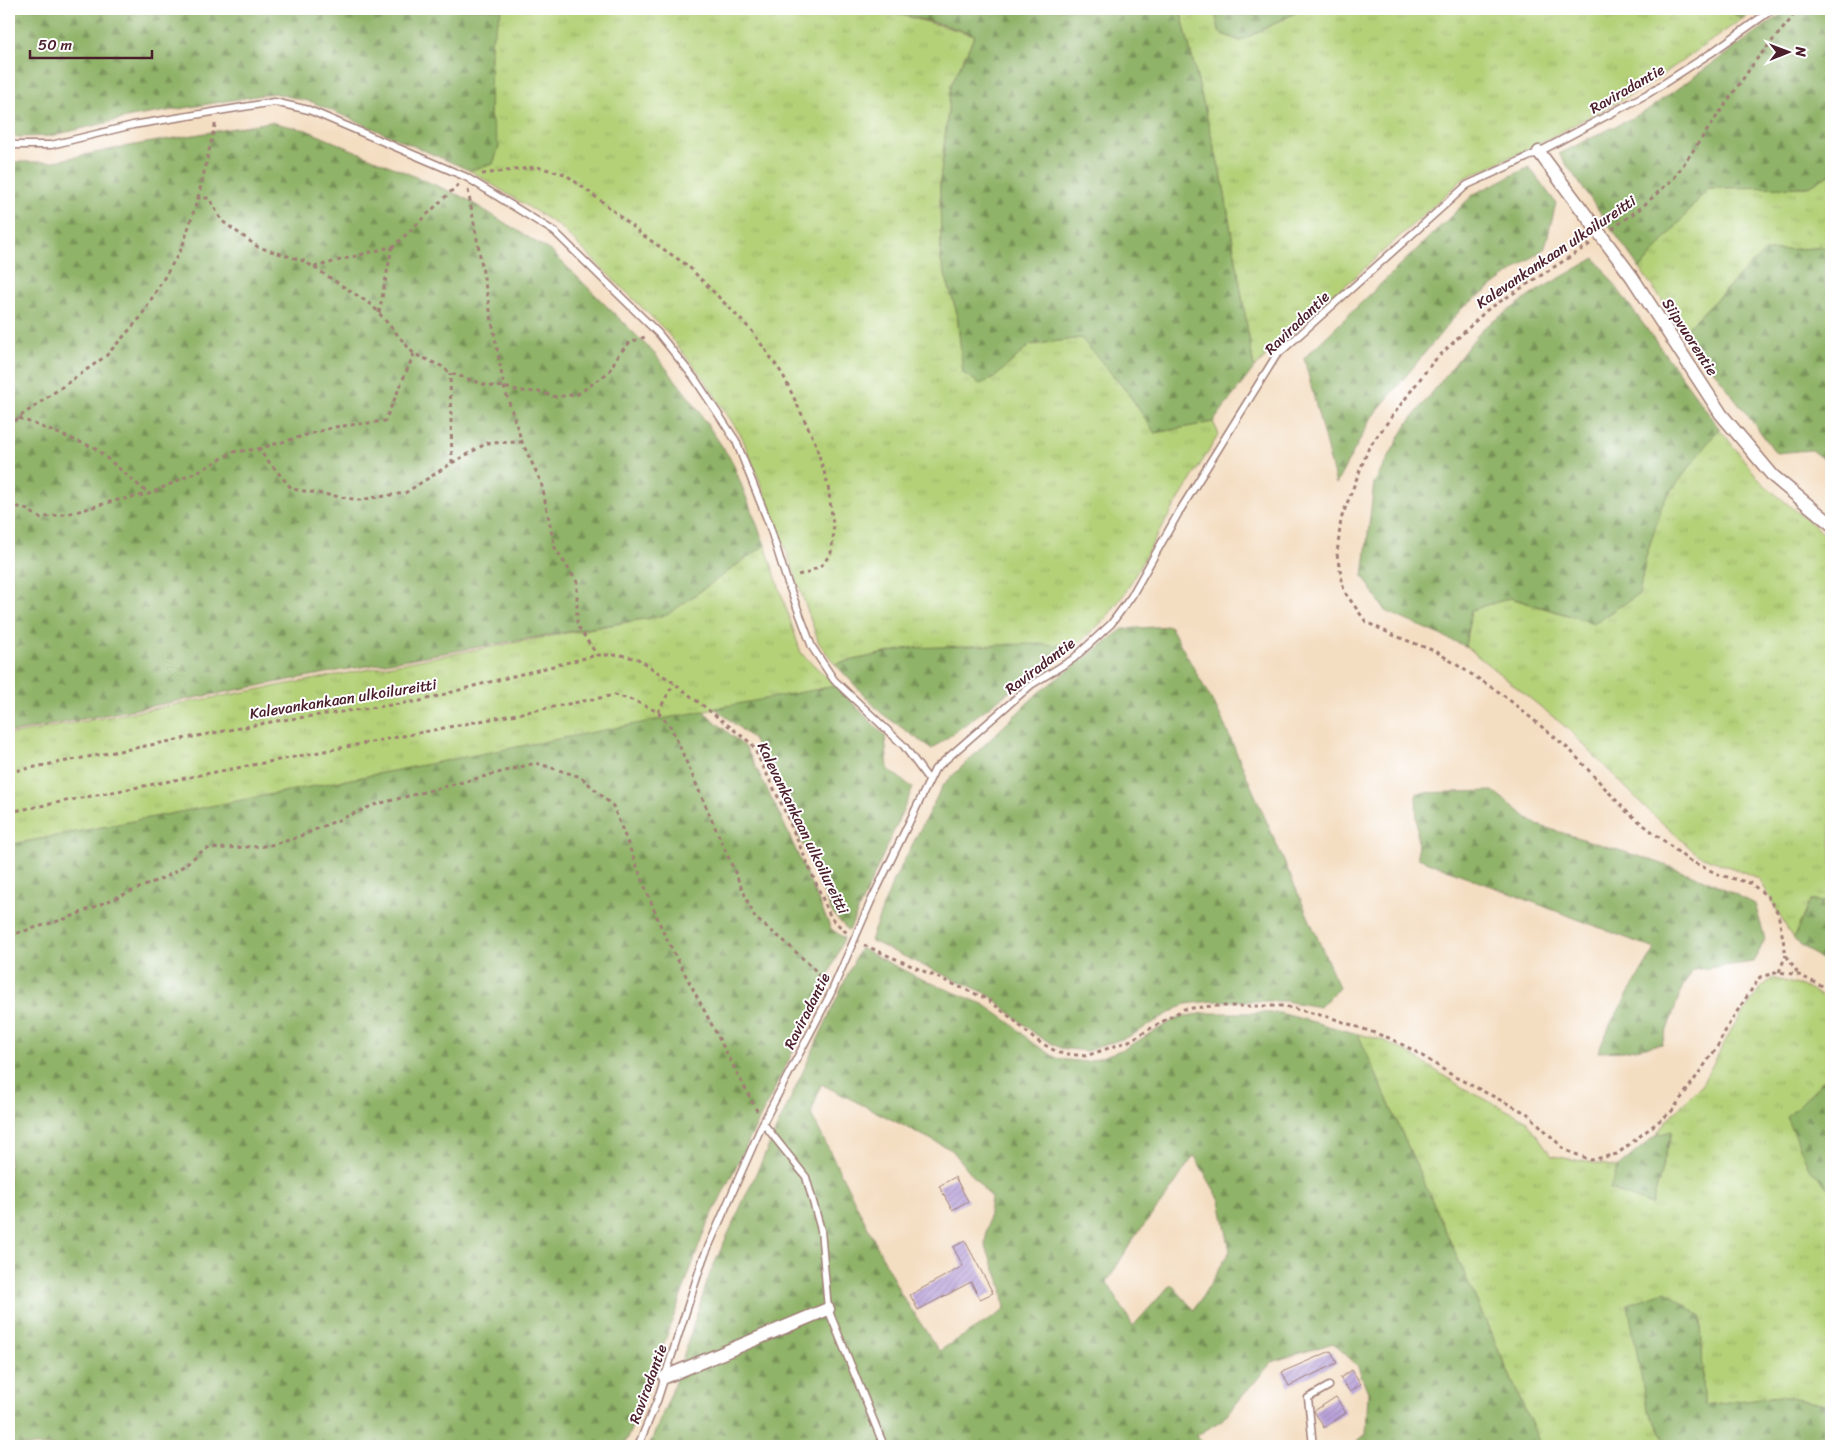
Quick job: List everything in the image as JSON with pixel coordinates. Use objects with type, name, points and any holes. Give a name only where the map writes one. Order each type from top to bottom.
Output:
[{"type":"street","name":"Siipvuorentie","points":[[1539,152],[1632,277],[1721,414],[1773,476],[1831,524]]},
{"type":"street","points":[[665,1377],[828,1309]]},
{"type":"lane","name":"Raviradantie","points":[[638,1446],[665,1377],[702,1258],[763,1123],[831,993],[935,769],[1031,686],[1073,659],[1111,624],[1131,597],[1179,512],[1276,356],[1467,186],[1539,152],[1649,93],[1711,53],[1773,9]]},
{"type":"lane","points":[[9,143],[16,145],[51,145],[132,125],[274,102],[309,110],[466,177],[555,232],[659,334],[695,379],[736,441],[769,524],[786,578],[812,647],[834,680],[904,746],[929,780]]},
{"type":"lane","points":[[763,1123],[806,1177],[821,1230],[828,1309],[884,1446]]},
{"type":"lane","points":[[1313,1446],[1308,1398],[1329,1386]]},
{"type":"path","name":"Kalevankankaan ulkoilureitti","points":[[1794,9],[1792,18],[1756,60],[1674,178],[1642,207],[1601,236],[1487,310],[1432,363],[1369,447],[1341,519],[1337,554],[1344,591],[1366,622],[1393,636],[1437,652],[1502,694],[1570,750],[1626,811],[1688,860],[1720,875],[1750,883],[1767,896],[1778,913],[1786,955],[1799,975]]},
{"type":"path","points":[[9,427],[18,418],[106,356],[140,318],[182,248],[198,198],[219,111]]},
{"type":"path","points":[[314,267],[392,247],[466,177],[537,167],[565,174],[641,234],[688,266],[752,331],[783,375],[815,442],[828,485],[834,532],[831,553],[823,564],[808,572],[786,578]]},
{"type":"path","points":[[466,177],[504,387],[522,442],[541,482],[555,548],[577,582],[577,625],[597,655]]},
{"type":"path","points":[[198,198],[210,198],[222,221],[258,247],[304,261],[372,305],[414,354],[441,366],[450,373],[489,386],[540,392],[556,397],[578,394],[609,372],[618,355],[630,342],[659,334]]},
{"type":"path","points":[[9,230],[11,236],[9,239]]},
{"type":"path","points":[[379,313],[392,247]]},
{"type":"path","points":[[9,504],[28,510],[40,518],[76,512],[114,501],[149,494],[207,467],[233,452],[258,449],[334,427],[385,421],[414,354]]},
{"type":"path","points":[[450,373],[452,463]]},
{"type":"path","points":[[18,418],[95,448],[149,494]]},
{"type":"path","points":[[258,449],[292,489],[359,500],[405,493],[487,443],[522,442]]},
{"type":"path","name":"Kalevankankaan ulkoilureitti","points":[[9,772],[276,721],[420,701],[597,655],[621,655],[638,659],[674,683],[752,744],[783,807],[831,918],[854,940],[987,999],[1014,1020],[1034,1039],[1059,1053],[1086,1056],[1129,1041],[1184,1009],[1212,1006],[1284,1006],[1332,1018],[1389,1038],[1413,1050],[1455,1077],[1528,1114],[1565,1150],[1590,1160],[1616,1154],[1672,1111],[1716,1049],[1730,1022],[1760,977],[1779,972]]},
{"type":"path","points":[[658,712],[674,683]]},
{"type":"path","points":[[9,812],[615,695],[635,701],[658,712],[671,726],[755,918],[783,940],[814,969],[831,993]]},
{"type":"path","points":[[9,932],[17,932],[68,918],[137,889],[178,870],[205,849],[266,846],[284,841],[374,805],[536,763],[581,777],[613,806],[663,932],[763,1123]]},
{"type":"path","points":[[1786,955],[1779,972],[1799,975],[1831,990]]},
{"type":"green space","points":[[9,9],[502,9],[491,41],[490,116],[499,146],[493,164],[469,170],[312,102],[274,93],[131,117],[50,136],[18,137],[9,134]]},
{"type":"green space","points":[[502,9],[880,9],[975,35],[951,85],[940,181],[941,261],[957,313],[963,373],[994,378],[1030,345],[1082,338],[1128,393],[1155,433],[1213,422],[1219,434],[1156,537],[1125,593],[1105,619],[1068,653],[1063,645],[909,648],[835,664],[819,643],[776,522],[742,437],[701,375],[664,329],[559,226],[469,170],[493,164],[499,147],[490,116],[491,41]]},
{"type":"green space","points":[[880,9],[1180,9],[1223,183],[1254,368],[1213,422],[1155,433],[1128,393],[1081,338],[1030,345],[994,378],[980,384],[963,373],[957,313],[941,261],[940,181],[951,85],[975,35]]},
{"type":"green space","points":[[1180,9],[1214,9],[1220,33],[1240,41],[1303,9],[1727,9],[1742,19],[1645,87],[1536,145],[1463,179],[1254,368],[1223,183]]},
{"type":"green space","points":[[1214,9],[1303,9],[1240,41],[1220,33]]},
{"type":"green space","points":[[1727,9],[1758,9],[1742,19]]},
{"type":"green space","points":[[1789,9],[1831,9],[1831,174],[1807,187],[1708,188],[1640,269],[1559,154],[1646,111]]},
{"type":"green space","points":[[270,122],[306,130],[463,197],[552,252],[655,354],[691,400],[732,461],[765,545],[667,615],[332,672],[9,733],[9,162],[50,162],[129,146]]},
{"type":"green space","points":[[1529,167],[1556,203],[1545,248],[1461,309],[1372,417],[1336,484],[1304,358],[1474,194]]},
{"type":"green space","points":[[1831,174],[1831,247],[1765,251],[1684,331],[1640,269],[1708,188],[1807,187]]},
{"type":"green space","points":[[1831,247],[1831,465],[1811,450],[1776,453],[1684,331],[1765,251]]},
{"type":"green space","points":[[1595,258],[1719,428],[1663,502],[1645,560],[1639,594],[1594,623],[1511,598],[1471,610],[1465,646],[1385,611],[1363,576],[1374,483],[1406,426],[1482,329],[1537,291]]},
{"type":"green space","points":[[1719,428],[1762,483],[1822,532],[1831,537],[1831,902],[1810,901],[1793,939],[1759,878],[1698,855],[1648,810],[1567,728],[1465,646],[1471,610],[1510,598],[1594,623],[1639,594],[1645,560],[1663,502]]},
{"type":"green space","points":[[765,545],[801,653],[836,686],[9,845],[9,735],[666,615]]},
{"type":"green space","points":[[1170,626],[1220,715],[1339,987],[1320,1007],[1285,1001],[1213,1001],[1185,1004],[1130,1036],[1087,1051],[1060,1048],[1035,1034],[988,994],[870,940],[892,884],[943,785],[1038,693],[1123,629]]},
{"type":"green space","points":[[1029,644],[1063,645],[1068,653],[1002,697],[932,749],[881,713],[835,664],[909,648]]},
{"type":"green space","points":[[836,686],[885,736],[888,769],[913,788],[849,931],[832,913],[784,801],[753,739],[715,708]]},
{"type":"green space","points":[[703,711],[746,748],[780,815],[831,929],[844,938],[819,999],[705,1229],[649,1386],[624,1446],[9,1446],[9,845]]},
{"type":"green space","points":[[1493,791],[1537,825],[1654,861],[1711,882],[1755,904],[1765,939],[1754,962],[1693,970],[1682,988],[1662,1044],[1624,1051],[1598,1052],[1612,1021],[1655,949],[1418,858],[1416,793]]},
{"type":"green space","points":[[1810,901],[1831,902],[1831,967],[1793,939]]},
{"type":"green space","points":[[860,948],[917,977],[985,1005],[1012,1024],[1031,1042],[1058,1059],[1087,1062],[1124,1049],[1179,1017],[1207,1013],[1280,1013],[1358,1034],[1541,1446],[1352,1446],[1366,1434],[1368,1392],[1357,1365],[1333,1343],[1272,1362],[1222,1420],[1196,1436],[1206,1446],[649,1446],[671,1394],[710,1273]],"holes":[[[821,1084],[952,1150],[991,1198],[985,1245],[1002,1287],[1005,1310],[939,1351],[901,1294],[811,1114]],[[1194,1155],[1220,1200],[1230,1251],[1194,1310],[1171,1284],[1133,1326],[1107,1282],[1134,1238],[1166,1197]]]},
{"type":"green space","points":[[1773,978],[1801,986],[1831,1000],[1831,1071],[1814,1091],[1808,1166],[1831,1191],[1831,1406],[1780,1396],[1704,1405],[1701,1318],[1647,1409],[1670,1446],[1541,1446],[1358,1034],[1383,1040],[1408,1053],[1465,1089],[1526,1120],[1552,1156],[1618,1167],[1610,1189],[1652,1205],[1672,1132],[1656,1135],[1665,1122],[1701,1086],[1733,1027],[1761,988]]},
{"type":"green space","points":[[1831,1071],[1831,1191],[1808,1166],[1787,1117],[1814,1091]]},
{"type":"green space","points":[[1672,1131],[1652,1205],[1610,1189],[1618,1167],[1656,1135]]},
{"type":"green space","points":[[1667,1291],[1701,1317],[1704,1405],[1780,1396],[1831,1406],[1831,1446],[1670,1446],[1647,1409],[1628,1304]]},
{"type":"building","points":[[955,1177],[968,1201],[952,1210],[939,1186]]},
{"type":"building","points":[[965,1241],[993,1293],[980,1299],[971,1282],[918,1310],[910,1295],[963,1266],[953,1247]]},
{"type":"building","points":[[1331,1351],[1337,1363],[1289,1386],[1282,1372]]},
{"type":"building","points":[[1352,1370],[1361,1384],[1350,1392],[1340,1378]]},
{"type":"building","points":[[1336,1397],[1346,1413],[1324,1428],[1314,1411]]}]
